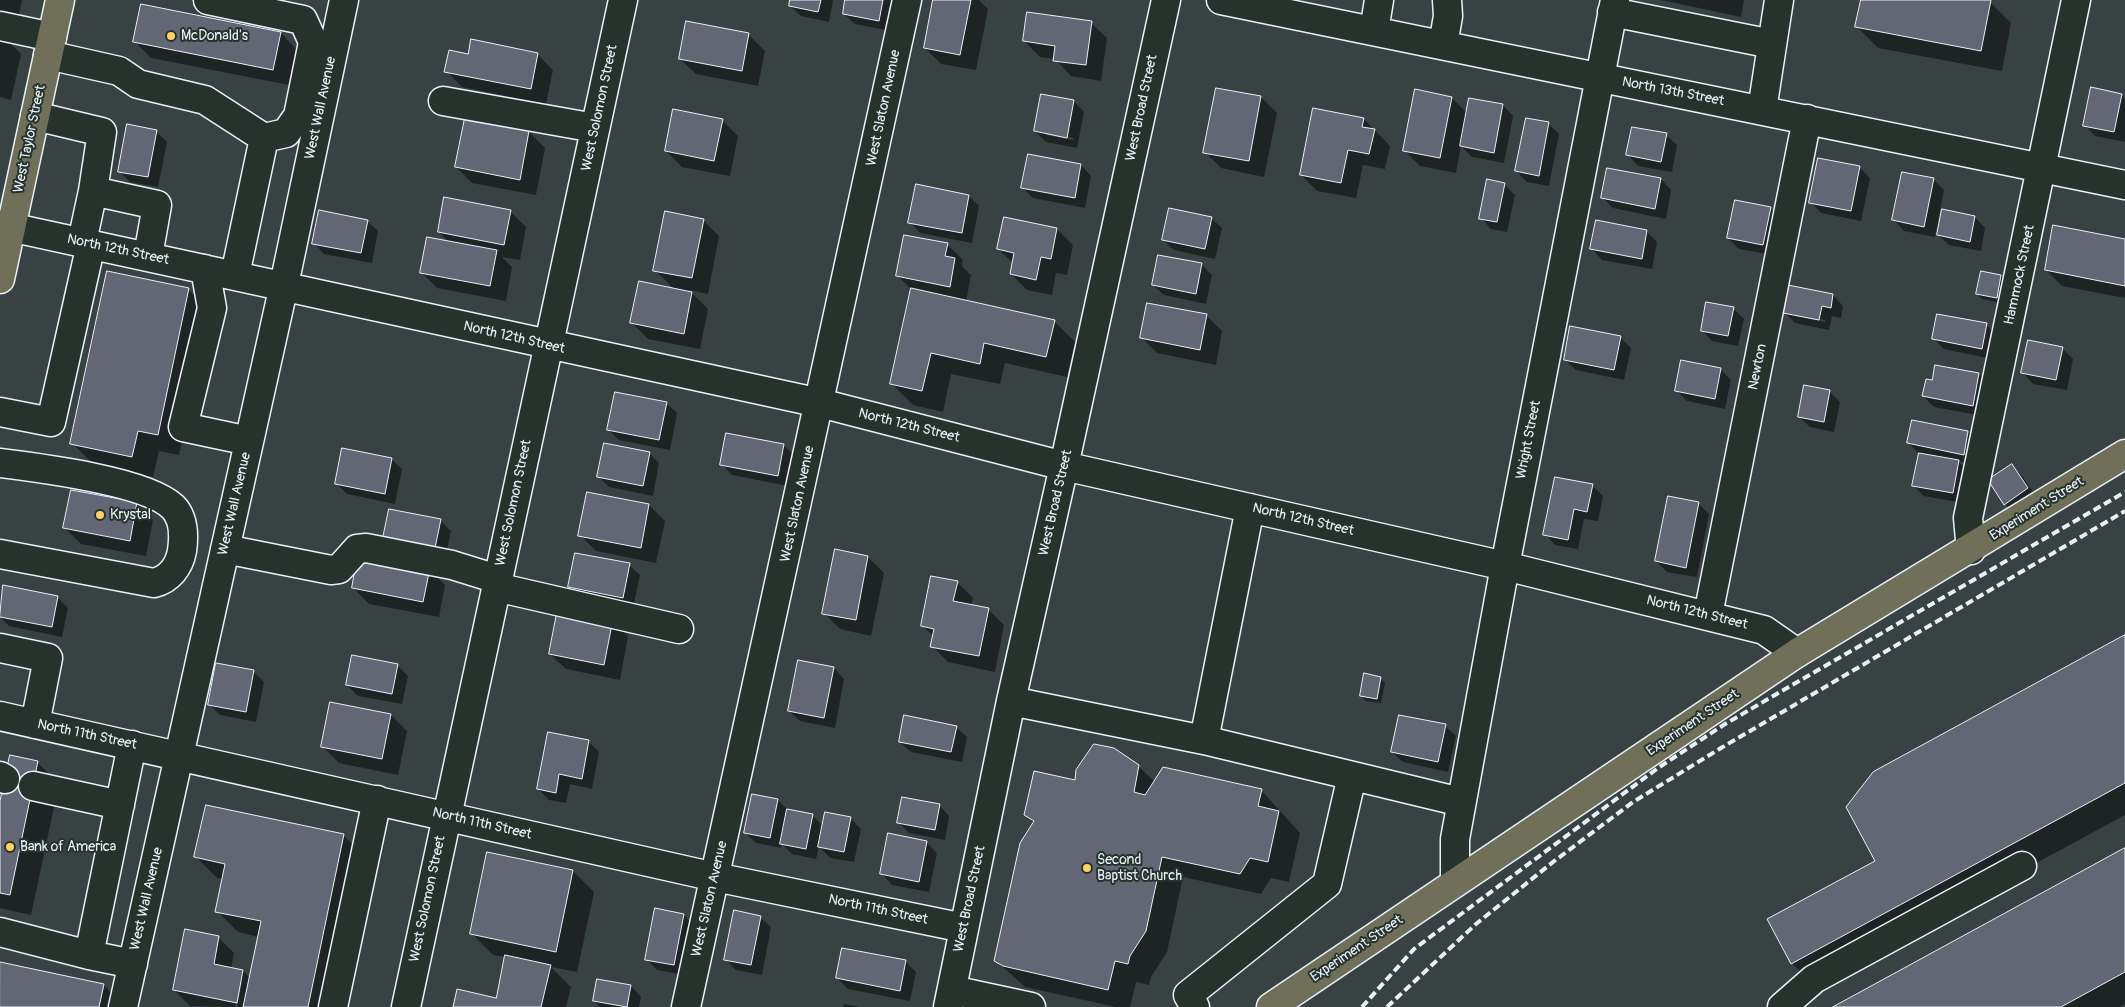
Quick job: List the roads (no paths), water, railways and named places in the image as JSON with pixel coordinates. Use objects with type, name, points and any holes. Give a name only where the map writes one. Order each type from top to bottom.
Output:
[{"type":"main road","name":"West Taylor Street","points":[[0,279],[6,226],[35,116],[60,0]]},
{"type":"main road","name":"Experiment Street","points":[[1271,1007],[1798,653],[1971,550],[2125,454]]},
{"type":"street","points":[[0,26],[120,72],[138,84],[205,100],[264,138],[286,133],[298,116],[313,42],[303,20],[208,0]]},
{"type":"street","name":"West Wall Avenue","points":[[123,1007],[284,285],[344,0]]},
{"type":"street","name":"West Solomon Street","points":[[406,1007],[623,0]]},
{"type":"street","name":"West Slaton Avenue","points":[[686,1007],[907,0]]},
{"type":"street","name":"West Broad Street","points":[[950,998],[1011,701],[1166,0]]},
{"type":"street","name":"North 13th Street","points":[[1221,0],[2125,185]]},
{"type":"street","points":[[1374,31],[1379,0]]},
{"type":"street","points":[[1443,45],[1448,16],[1448,0]]},
{"type":"street","points":[[1762,110],[1779,0]]},
{"type":"street","name":"Hammock Street","points":[[1971,550],[1968,518],[2043,168],[2076,0]]},
{"type":"street","points":[[1614,6],[1772,44]]},
{"type":"street","name":"Wright Street","points":[[1455,882],[1455,839],[1461,802],[1614,6]]},
{"type":"street","points":[[444,101],[595,128]]},
{"type":"street","points":[[0,412],[51,422],[86,243],[102,132],[35,116]]},
{"type":"street","name":"Newton","points":[[1708,615],[1807,119]]},
{"type":"street","points":[[235,275],[264,138]]},
{"type":"street","points":[[93,191],[157,205],[148,256]]},
{"type":"street","name":"North 12th Street","points":[[6,226],[284,285],[548,346],[820,403],[1064,466],[1505,566],[1764,630],[1798,653]]},
{"type":"street","points":[[205,269],[212,308],[183,427],[249,441]]},
{"type":"street","points":[[0,464],[82,476],[144,491],[162,499],[180,517],[183,539],[181,554],[174,570],[164,580],[154,583],[0,554]]},
{"type":"street","points":[[1204,740],[1250,508]]},
{"type":"street","points":[[181,554],[223,556],[331,570],[339,569],[357,549],[366,548],[452,565],[497,583],[679,629]]},
{"type":"street","points":[[0,648],[48,658],[35,724]]},
{"type":"street","points":[[1011,701],[1204,740],[1461,802]]},
{"type":"street","name":"North 11th Street","points":[[0,716],[715,877],[964,928]]},
{"type":"street","points":[[90,955],[132,745]]},
{"type":"street","points":[[1185,1003],[1327,884],[1352,776]]},
{"type":"street","points":[[33,786],[120,805]]},
{"type":"street","points":[[334,1007],[377,800]]},
{"type":"street","points":[[1782,1007],[1814,979],[2022,866]]},
{"type":"street","points":[[0,932],[133,964]]},
{"type":"street","points":[[950,998],[1031,1007]]},
{"type":"railway","points":[[1362,1007],[1414,949],[1658,768],[1725,724],[2125,492]]},
{"type":"railway","points":[[1387,1007],[1476,924],[1553,862],[1633,802],[1721,748],[2125,511]]},
{"type":"place","name":"McDonald's","points":[[171,36]]},
{"type":"place","name":"Krystal","points":[[100,515]]},
{"type":"place","name":"Bank of America","points":[[10,847]]},
{"type":"place","name":"Second Baptist Church","points":[[1087,868]]}]
